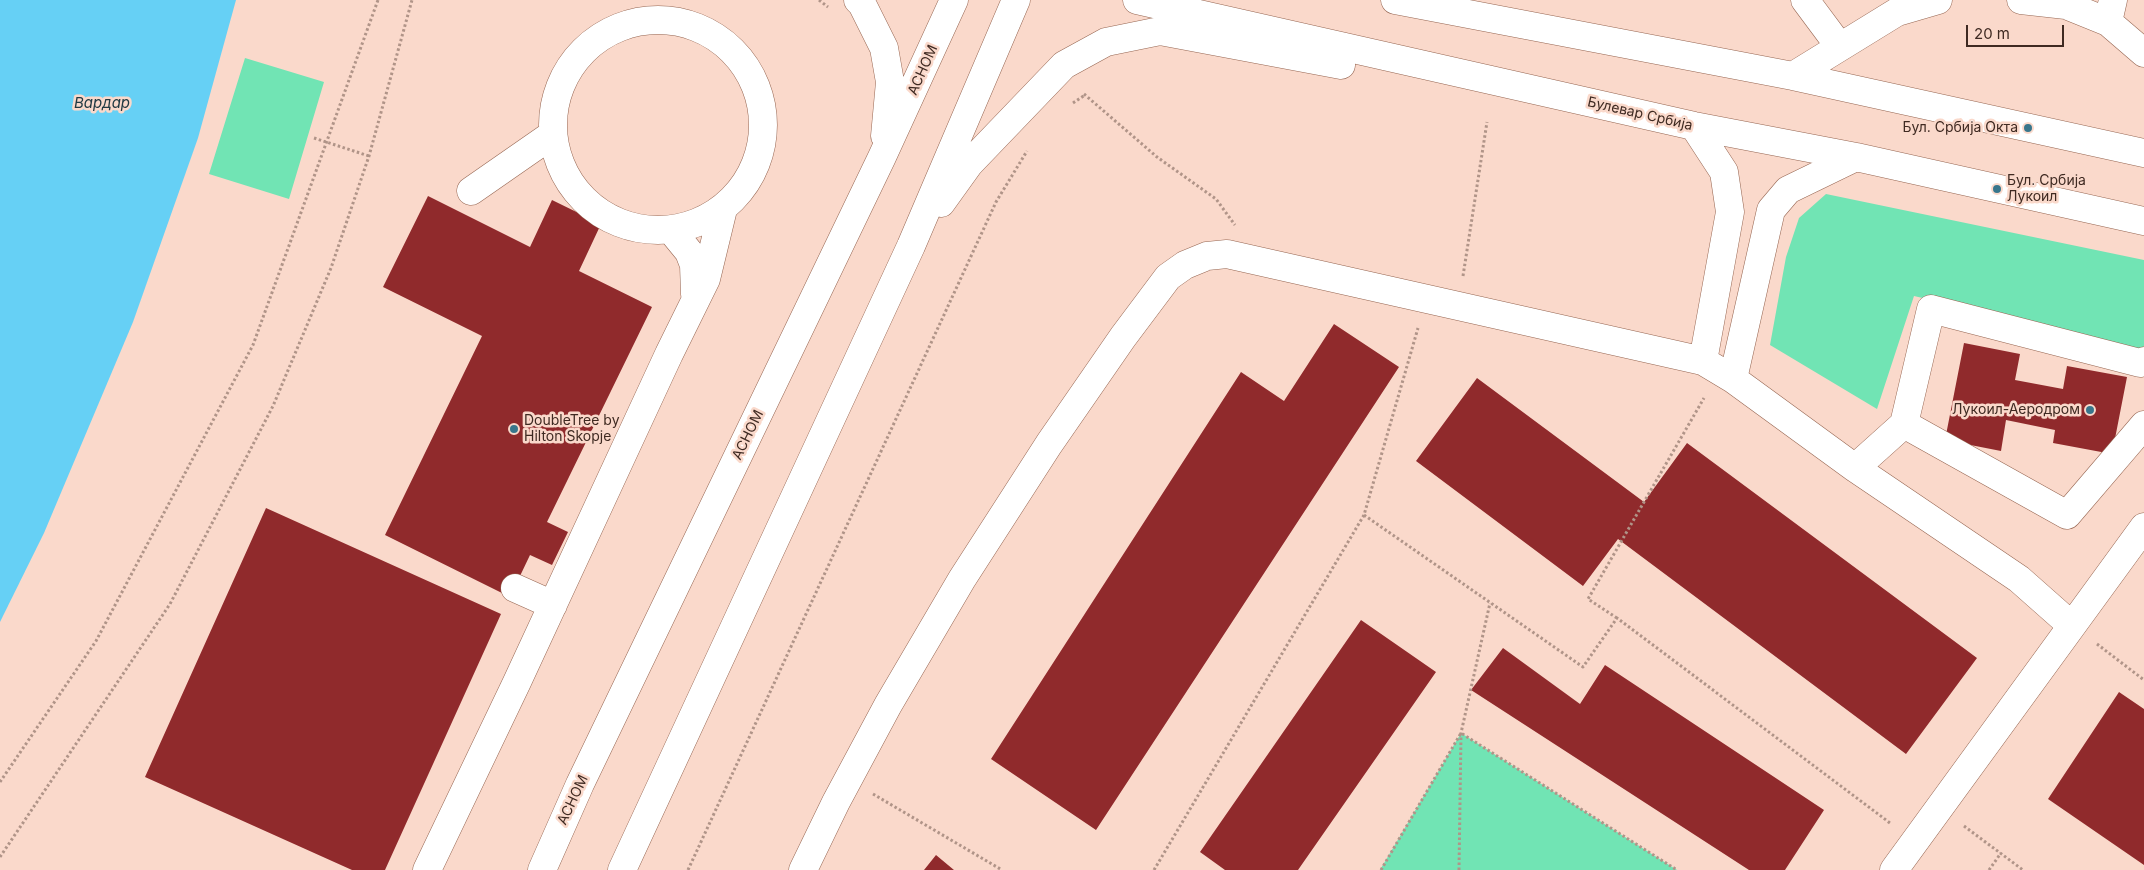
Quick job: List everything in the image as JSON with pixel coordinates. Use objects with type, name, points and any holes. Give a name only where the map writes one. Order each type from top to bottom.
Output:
[{"type":"street","points":[[858,0],[862,4],[884,48],[890,82],[882,157]]},
{"type":"street","name":"АСНОМ","points":[[542,870],[584,775],[882,157],[954,0]]},
{"type":"street","points":[[622,870],[911,246],[1001,31],[1016,0]]},
{"type":"street","name":"Булевар Србија","points":[[1137,0],[1694,126],[1856,157],[2144,221]]},
{"type":"street","points":[[1395,0],[1441,6],[1793,76],[2144,153]]},
{"type":"street","points":[[1805,0],[1840,48]]},
{"type":"street","points":[[1793,76],[1897,12],[1938,0]]},
{"type":"street","points":[[2021,0],[2110,11],[2144,52]]},
{"type":"street","points":[[671,20],[701,28],[727,45],[748,69],[760,97],[764,128],[758,159],[745,186],[723,209],[698,224],[671,230],[640,230],[607,218],[580,197],[561,168],[553,134],[555,103],[566,74],[585,49],[611,31],[640,21],[671,20]]},
{"type":"street","points":[[911,246],[969,164],[1025,104],[1064,65],[1106,42],[1160,31],[1370,70],[1442,70]]},
{"type":"street","points":[[1694,126],[1724,172],[1730,212],[1719,370]]},
{"type":"street","points":[[471,191],[553,134]]},
{"type":"street","points":[[1719,370],[1771,210],[1788,190],[1856,157]]},
{"type":"street","points":[[427,870],[706,279],[723,209]]},
{"type":"street","points":[[671,230],[689,252],[694,265],[695,300]]},
{"type":"street","points":[[803,870],[848,779],[888,705],[962,579],[1049,444],[1123,337],[1168,277],[1184,265],[1207,256],[1227,254],[1458,306],[1719,370],[1856,468],[2019,579],[2071,625]]},
{"type":"street","points":[[1856,468],[1904,424],[1931,309],[2140,363],[2144,361]]},
{"type":"street","points":[[1904,424],[2067,515],[2144,425]]},
{"type":"street","points":[[1894,870],[2071,625],[2144,528]]},
{"type":"street","points":[[515,588],[552,605]]},
{"type":"path","points":[[0,782],[96,641],[253,345],[378,0]]},
{"type":"path","points":[[0,857],[170,604],[273,406],[331,268],[369,156],[412,0]]},
{"type":"path","points":[[1067,108],[1085,95],[1157,156],[1216,199],[1233,221],[1243,240],[1245,259]]},
{"type":"path","points":[[1458,306],[1487,122]]},
{"type":"path","points":[[314,138],[369,156]]},
{"type":"path","points":[[688,870],[996,202],[1028,150]]},
{"type":"path","points":[[1154,870],[1364,515],[1426,299]]},
{"type":"path","points":[[1719,370],[1588,598],[1914,842]]},
{"type":"path","points":[[1364,515],[1583,667],[1617,618]]},
{"type":"path","points":[[1459,870],[1461,733],[1490,603]]},
{"type":"path","points":[[2071,625],[2144,680]]},
{"type":"path","points":[[1381,870],[1461,733]]},
{"type":"path","points":[[1461,733],[1677,870]]},
{"type":"path","points":[[848,779],[1002,870]]},
{"type":"path","points":[[1939,808],[2024,870]]},
{"type":"path","points":[[1989,870],[2001,854]]},
{"type":"green space","points":[[245,58],[324,82],[289,199],[209,174]]},
{"type":"green space","points":[[1826,194],[2144,260],[2144,346],[2141,349],[1914,296],[1877,409],[1770,345],[1786,257],[1799,218]]},
{"type":"green space","points":[[1461,733],[1677,870],[1380,870]]},
{"type":"water","name":"Вардар","points":[[0,0],[236,0],[198,138],[133,322],[44,533],[0,622]]},
{"type":"building","name":"DoubleTree by Hilton Skopje","points":[[428,196],[530,247],[552,200],[601,224],[579,271],[652,307],[547,522],[568,532],[552,565],[530,555],[510,597],[385,535],[482,336],[383,287]]},
{"type":"building","points":[[1334,324],[1399,367],[1096,830],[991,759],[1241,372],[1284,401]]},
{"type":"building","points":[[1964,343],[2020,354],[2015,380],[2063,389],[2067,366],[2127,377],[2112,454],[2053,443],[2055,430],[2006,420],[2001,451],[1945,440]]},
{"type":"building","points":[[1477,378],[1644,502],[1687,443],[1977,658],[1906,754],[1618,539],[1583,586],[1416,461]]},
{"type":"building","points":[[266,508],[501,614],[385,870],[352,870],[145,777]]},
{"type":"building","points":[[1361,620],[1436,672],[1298,870],[1225,870],[1200,852]]},
{"type":"building","points":[[1503,648],[1580,704],[1605,665],[1824,810],[1785,870],[1749,870],[1471,690]]},
{"type":"building","points":[[2119,692],[2144,709],[2144,865],[2048,799]]},
{"type":"building","points":[[936,855],[954,870],[924,870]]},
{"type":"place","name":"Бул. Србија Окта","points":[[2028,128]]},
{"type":"place","name":"Бул. Србија Лукоил","points":[[1997,189]]},
{"type":"place","name":"Лукoил-Аеродром","points":[[2090,410]]},
{"type":"place","name":"DoubleTree by Hilton Skopje","points":[[514,429]]}]
